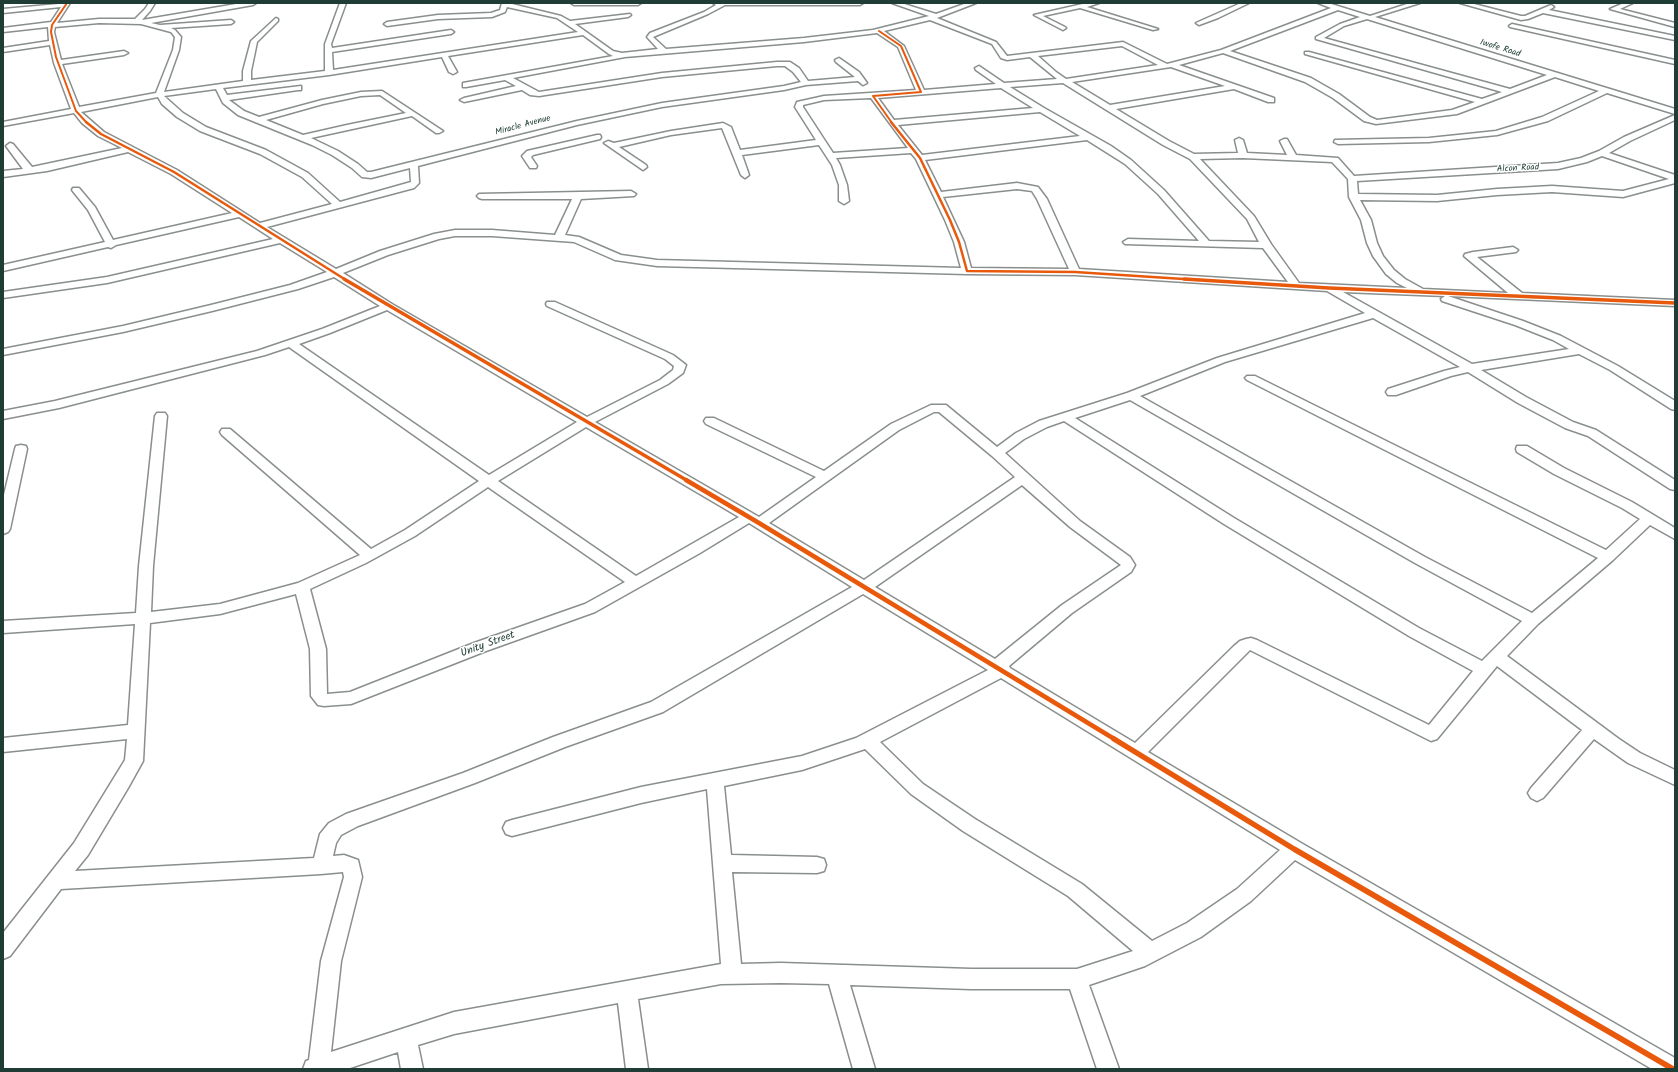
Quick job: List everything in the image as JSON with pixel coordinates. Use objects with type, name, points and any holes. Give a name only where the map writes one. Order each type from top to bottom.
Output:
[{"type":"street","points":[[139,22],[152,3]]},
{"type":"street","points":[[3,30],[99,21],[139,22],[253,3]]},
{"type":"street","points":[[329,73],[328,44],[343,3]]},
{"type":"street","points":[[568,7],[574,3],[638,3]]},
{"type":"street","points":[[664,51],[650,37],[652,34],[706,13],[721,3],[860,3]]},
{"type":"street","points":[[895,3],[934,17],[994,44],[1006,58],[1033,56],[1122,44],[1169,66],[1272,100]]},
{"type":"street","points":[[466,85],[622,55],[804,40],[879,31],[934,17],[973,3]]},
{"type":"street","points":[[1063,28],[1037,15],[1096,3]]},
{"type":"street","points":[[1199,23],[1246,3]]},
{"type":"street","name":"Iwofe Road","points":[[1320,3],[1675,109]]},
{"type":"street","name":"Iwofe Road","points":[[1330,3],[1370,17],[1675,112]]},
{"type":"street","points":[[1417,3],[1342,25],[1318,38],[1509,91]]},
{"type":"street","points":[[1463,3],[1521,18],[1526,18],[1551,7]]},
{"type":"street","points":[[1630,3],[1613,9],[1675,25]]},
{"type":"street","points":[[3,11],[66,4]]},
{"type":"street","points":[[66,4],[53,25],[53,44],[58,63],[76,111],[85,121],[101,134],[174,172],[388,306],[755,520],[1294,849],[1673,1069]]},
{"type":"street","points":[[380,18],[390,27],[438,17],[492,15],[503,11],[505,4],[558,13],[611,53],[622,55]]},
{"type":"street","points":[[1080,6],[1155,29]]},
{"type":"street","points":[[844,201],[843,185],[836,166],[799,107],[800,104],[824,98],[873,96],[1066,81],[1169,66],[1223,51],[1338,8]]},
{"type":"street","points":[[1543,11],[1675,38]]},
{"type":"street","points":[[571,23],[628,15]]},
{"type":"street","points":[[246,84],[247,71],[254,41],[276,20]]},
{"type":"street","points":[[139,22],[173,31],[178,37],[176,50],[168,65],[159,94]]},
{"type":"street","points":[[161,28],[231,22]]},
{"type":"street","points":[[1512,26],[1675,62]]},
{"type":"street","points":[[879,31],[901,46],[921,92]]},
{"type":"street","points":[[328,50],[400,37],[451,32]]},
{"type":"street","points":[[3,124],[159,94],[329,73],[584,33]]},
{"type":"street","points":[[3,50],[53,44]]},
{"type":"street","points":[[1223,51],[1308,80],[1336,96],[1367,119],[1373,121],[1393,121],[1454,112],[1554,75]]},
{"type":"street","points":[[58,63],[124,53]]},
{"type":"street","points":[[1307,53],[1481,101]]},
{"type":"street","points":[[444,55],[453,72]]},
{"type":"street","points":[[1033,56],[1053,74],[1166,143],[1193,157],[1251,218],[1266,245],[1296,286]]},
{"type":"street","points":[[839,60],[860,79],[920,158],[952,225],[959,242],[967,271]]},
{"type":"street","points":[[504,77],[523,88],[538,94],[662,75],[787,64],[796,70],[806,83]]},
{"type":"street","points":[[979,68],[1003,86],[1041,110],[1108,148],[1142,173],[1206,243]]},
{"type":"street","name":"Miracle Avenue","points":[[219,87],[226,101],[241,113],[303,138],[335,154],[355,166],[365,175],[376,174],[577,123],[662,105],[784,88],[806,83],[860,79]]},
{"type":"street","points":[[1109,108],[1234,87]]},
{"type":"street","points":[[224,98],[298,88]]},
{"type":"street","points":[[464,100],[523,88]]},
{"type":"street","points":[[1338,142],[1429,140],[1497,133],[1546,119],[1606,91]]},
{"type":"street","points":[[258,120],[322,102],[382,93],[438,131]]},
{"type":"street","points":[[159,94],[165,102],[180,115],[204,128],[263,152],[305,175],[338,205]]},
{"type":"street","points":[[892,123],[1041,110]]},
{"type":"street","points":[[303,138],[355,125],[412,114]]},
{"type":"street","name":"Alcon Road","points":[[1352,179],[1546,167],[1584,160],[1675,118]]},
{"type":"street","points":[[577,123],[643,167]]},
{"type":"street","points":[[613,146],[670,133],[721,125],[727,127],[745,175]]},
{"type":"street","points":[[533,166],[526,156],[598,137]]},
{"type":"street","points":[[920,158],[1088,137]]},
{"type":"street","points":[[1239,140],[1243,155]]},
{"type":"street","points":[[1284,141],[1293,157]]},
{"type":"street","points":[[737,153],[821,142]]},
{"type":"street","points":[[10,146],[29,170]]},
{"type":"street","points":[[3,174],[47,168],[129,149]]},
{"type":"street","points":[[830,156],[914,150]]},
{"type":"street","points":[[1602,153],[1675,179]]},
{"type":"street","points":[[1193,157],[1243,155],[1335,160],[1352,179],[1354,197],[1366,220],[1372,243],[1390,272],[1401,281],[1425,293],[1519,323],[1557,338],[1614,368],[1675,406]]},
{"type":"street","points":[[259,226],[411,186],[416,183],[414,164]]},
{"type":"street","points":[[1354,197],[1436,198],[1497,192],[1552,189],[1623,194],[1675,179]]},
{"type":"street","points":[[937,195],[1017,186],[1035,189],[1042,199],[1075,272]]},
{"type":"street","points":[[76,190],[92,209],[111,244]]},
{"type":"street","points":[[482,196],[578,196],[631,194]]},
{"type":"street","points":[[559,237],[578,196]]},
{"type":"street","points":[[3,268],[240,214]]},
{"type":"street","points":[[3,352],[123,329],[212,308],[294,286],[335,273],[384,253],[437,236],[455,233],[492,233],[576,239],[605,254],[619,258],[657,263],[967,271],[1075,272],[1425,293],[1675,303]]},
{"type":"street","points":[[3,295],[106,280],[281,240]]},
{"type":"street","points":[[1128,242],[1266,245]]},
{"type":"street","points":[[1513,250],[1469,256],[1520,297]]},
{"type":"street","points":[[1329,288],[1558,420],[1592,433],[1675,486]]},
{"type":"street","points":[[3,627],[143,618],[220,609],[302,587],[369,555],[410,533],[488,481],[588,422],[664,382],[679,371],[680,365],[668,357],[551,304]]},
{"type":"street","points":[[3,415],[55,405],[292,344],[388,306]]},
{"type":"street","points":[[997,453],[1020,436],[1043,424],[1131,396],[1228,358],[1374,314]]},
{"type":"street","points":[[292,344],[636,583]]},
{"type":"street","points":[[1392,392],[1448,373],[1470,368],[1582,350]]},
{"type":"street","points":[[1251,378],[1608,557]]},
{"type":"street","points":[[1131,396],[1420,560],[1533,620]]},
{"type":"street","name":"Unity Street","points":[[302,587],[318,649],[319,696],[324,700],[351,698],[480,647],[590,608],[696,550],[755,520],[824,476],[895,427],[935,408],[942,408],[997,453],[1075,524],[1125,560],[1128,564],[1126,568],[1067,609],[1000,669]]},
{"type":"street","points":[[3,948],[80,849],[122,783],[134,761],[146,566],[161,416]]},
{"type":"street","points":[[1066,417],[1230,521],[1414,632],[1484,669]]},
{"type":"street","points":[[710,420],[824,476]]},
{"type":"street","points":[[226,432],[369,555]]},
{"type":"street","points":[[3,529],[21,449]]},
{"type":"street","points":[[1522,449],[1559,472],[1628,505],[1648,519],[1675,534]]},
{"type":"street","points":[[321,866],[327,840],[335,829],[352,820],[469,778],[559,742],[657,707],[865,586],[1023,478]]},
{"type":"street","points":[[1137,752],[1246,645],[1251,644],[1412,726],[1431,734],[1484,669],[1533,620],[1608,557],[1648,519]]},
{"type":"street","points":[[1497,657],[1634,758],[1675,778]]},
{"type":"street","points":[[512,828],[641,795],[802,763],[868,740],[1000,669]]},
{"type":"street","points":[[1537,793],[1593,729]]},
{"type":"street","points":[[3,744],[136,731]]},
{"type":"street","points":[[868,740],[917,789],[969,825],[1075,890],[1151,952]]},
{"type":"street","points":[[715,781],[732,974]]},
{"type":"street","points":[[56,881],[321,866],[344,863],[351,866],[353,877],[331,961],[317,1068],[454,1023],[721,974],[781,973],[971,979],[1077,979],[1138,959],[1194,930],[1244,895],[1294,849]]},
{"type":"street","points":[[722,863],[817,865]]},
{"type":"street","points":[[837,975],[864,1069]]},
{"type":"street","points":[[1077,979],[1108,1069]]},
{"type":"street","points":[[627,992],[637,1069]]},
{"type":"street","points":[[406,1039],[412,1069]]},
{"type":"cycle path","points":[[67,3],[52,25],[51,32],[56,57],[76,111],[85,121],[101,134],[174,172],[388,306],[759,523],[1294,849],[1673,1069]]},
{"type":"cycle path","points":[[879,31],[901,46],[921,92],[873,96],[920,158],[950,220],[959,242],[967,271],[1075,272],[1329,288],[1675,303]]}]
